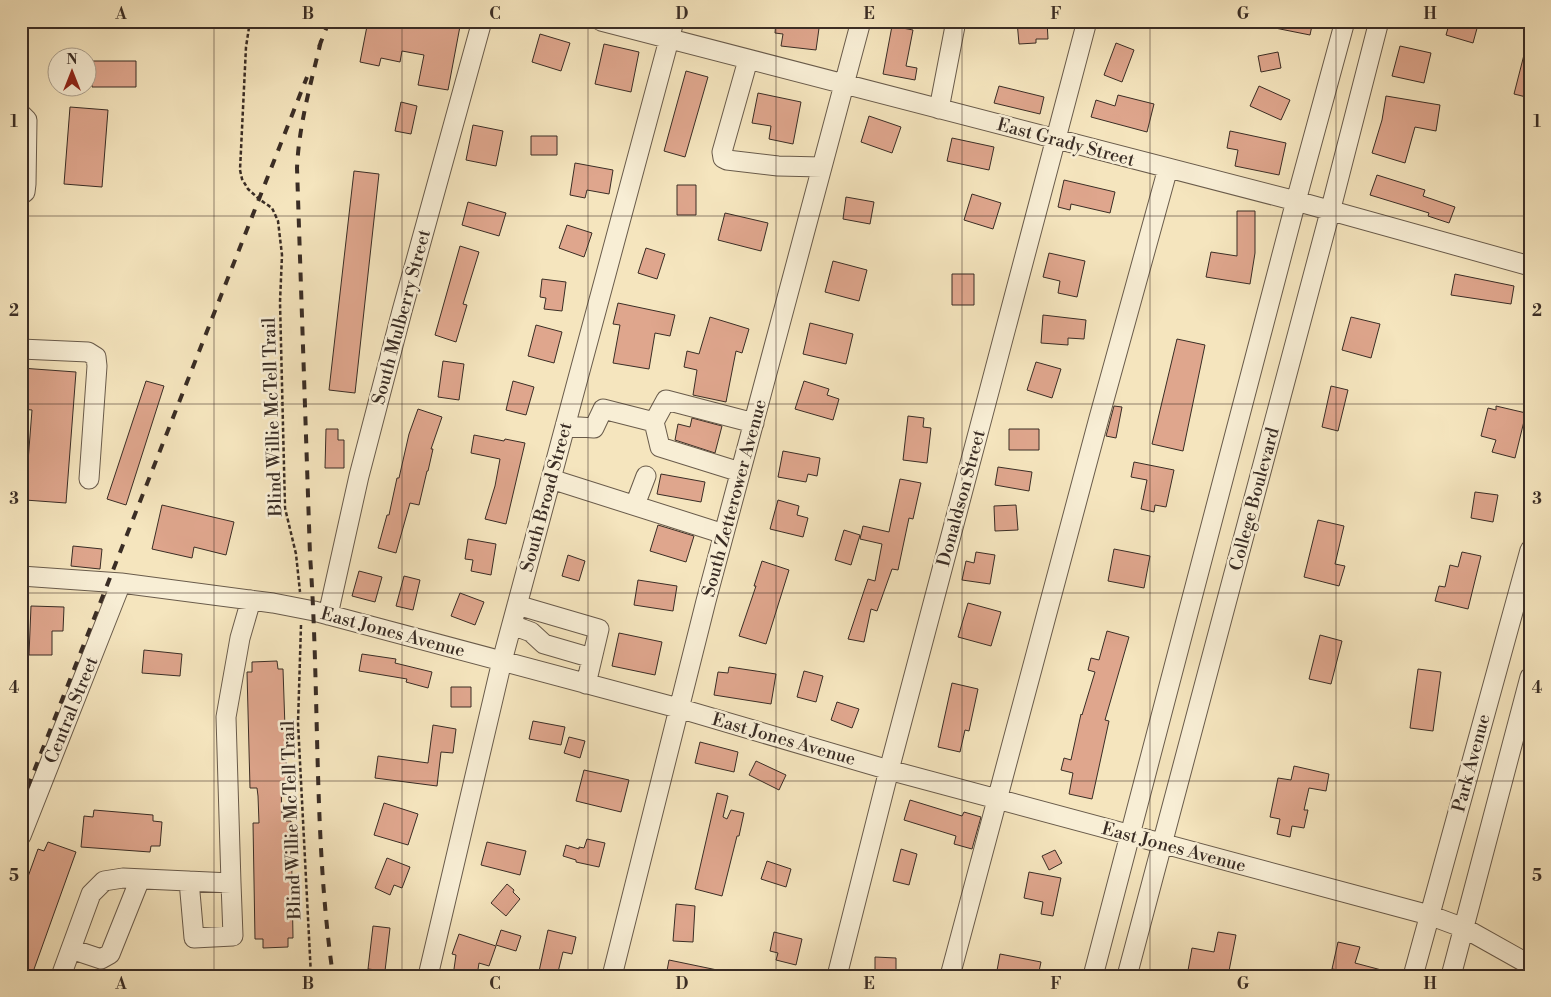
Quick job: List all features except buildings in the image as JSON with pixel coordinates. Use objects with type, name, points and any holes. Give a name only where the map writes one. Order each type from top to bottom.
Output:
[{"type":"street","name":"South Mulberry Street","points":[[328,616],[359,476],[402,310],[482,21]]},
{"type":"street","name":"East Grady Street","points":[[601,21],[668,40],[1296,201],[1530,266]]},
{"type":"street","name":"South Broad Street","points":[[428,976],[502,661],[674,21]]},
{"type":"street","name":"South Zetterower Avenue","points":[[612,976],[678,708],[861,21]]},
{"type":"street","points":[[939,109],[956,21]]},
{"type":"street","name":"Donaldson Street","points":[[837,976],[889,770],[1087,21]]},
{"type":"street","name":"College Boulevard","points":[[1093,976],[1345,21]]},
{"type":"street","name":"College Boulevard","points":[[1127,976],[1379,21]]},
{"type":"street","points":[[748,60],[722,152],[723,158],[778,166],[822,167]]},
{"type":"street","points":[[21,114],[26,120],[26,184],[25,192],[21,195]]},
{"type":"street","points":[[950,976],[1168,168]]},
{"type":"street","points":[[21,349],[88,352],[96,357],[97,366],[89,479]]},
{"type":"street","points":[[740,472],[660,447],[654,422],[666,400],[754,423]]},
{"type":"street","points":[[565,426],[594,428],[603,409],[654,422]]},
{"type":"street","points":[[635,505],[646,476]]},
{"type":"street","points":[[551,479],[724,534]]},
{"type":"street","name":"Park Avenue","points":[[1413,976],[1530,550]]},
{"type":"street","name":"East Jones Avenue","points":[[21,576],[121,583],[251,600],[302,609],[678,708],[889,770],[1429,915],[1464,928],[1530,965]]},
{"type":"street","name":"Central Street","points":[[21,836],[121,583]]},
{"type":"street","points":[[189,881],[194,938],[233,936],[226,717],[240,638],[251,600]]},
{"type":"street","points":[[517,605],[599,629],[586,684]]},
{"type":"street","points":[[512,625],[531,632],[544,644],[592,658]]},
{"type":"street","name":"Park Avenue","points":[[1451,976],[1530,677]]},
{"type":"street","points":[[61,976],[91,894],[104,881],[123,878],[231,883]]},
{"type":"street","points":[[71,949],[101,959],[110,954],[140,879]]},
{"type":"path","name":"Blind Willie McTell Trail","points":[[250,21],[246,47],[240,170],[242,179],[248,189],[272,208],[278,221],[282,254],[280,302],[285,508],[296,554],[302,609],[298,723],[311,976]]},
{"type":"railway","points":[[319,47],[329,21]]},
{"type":"railway","points":[[321,41],[303,120],[297,168],[322,871],[333,976]]},
{"type":"railway","points":[[21,804],[307,77]]}]
